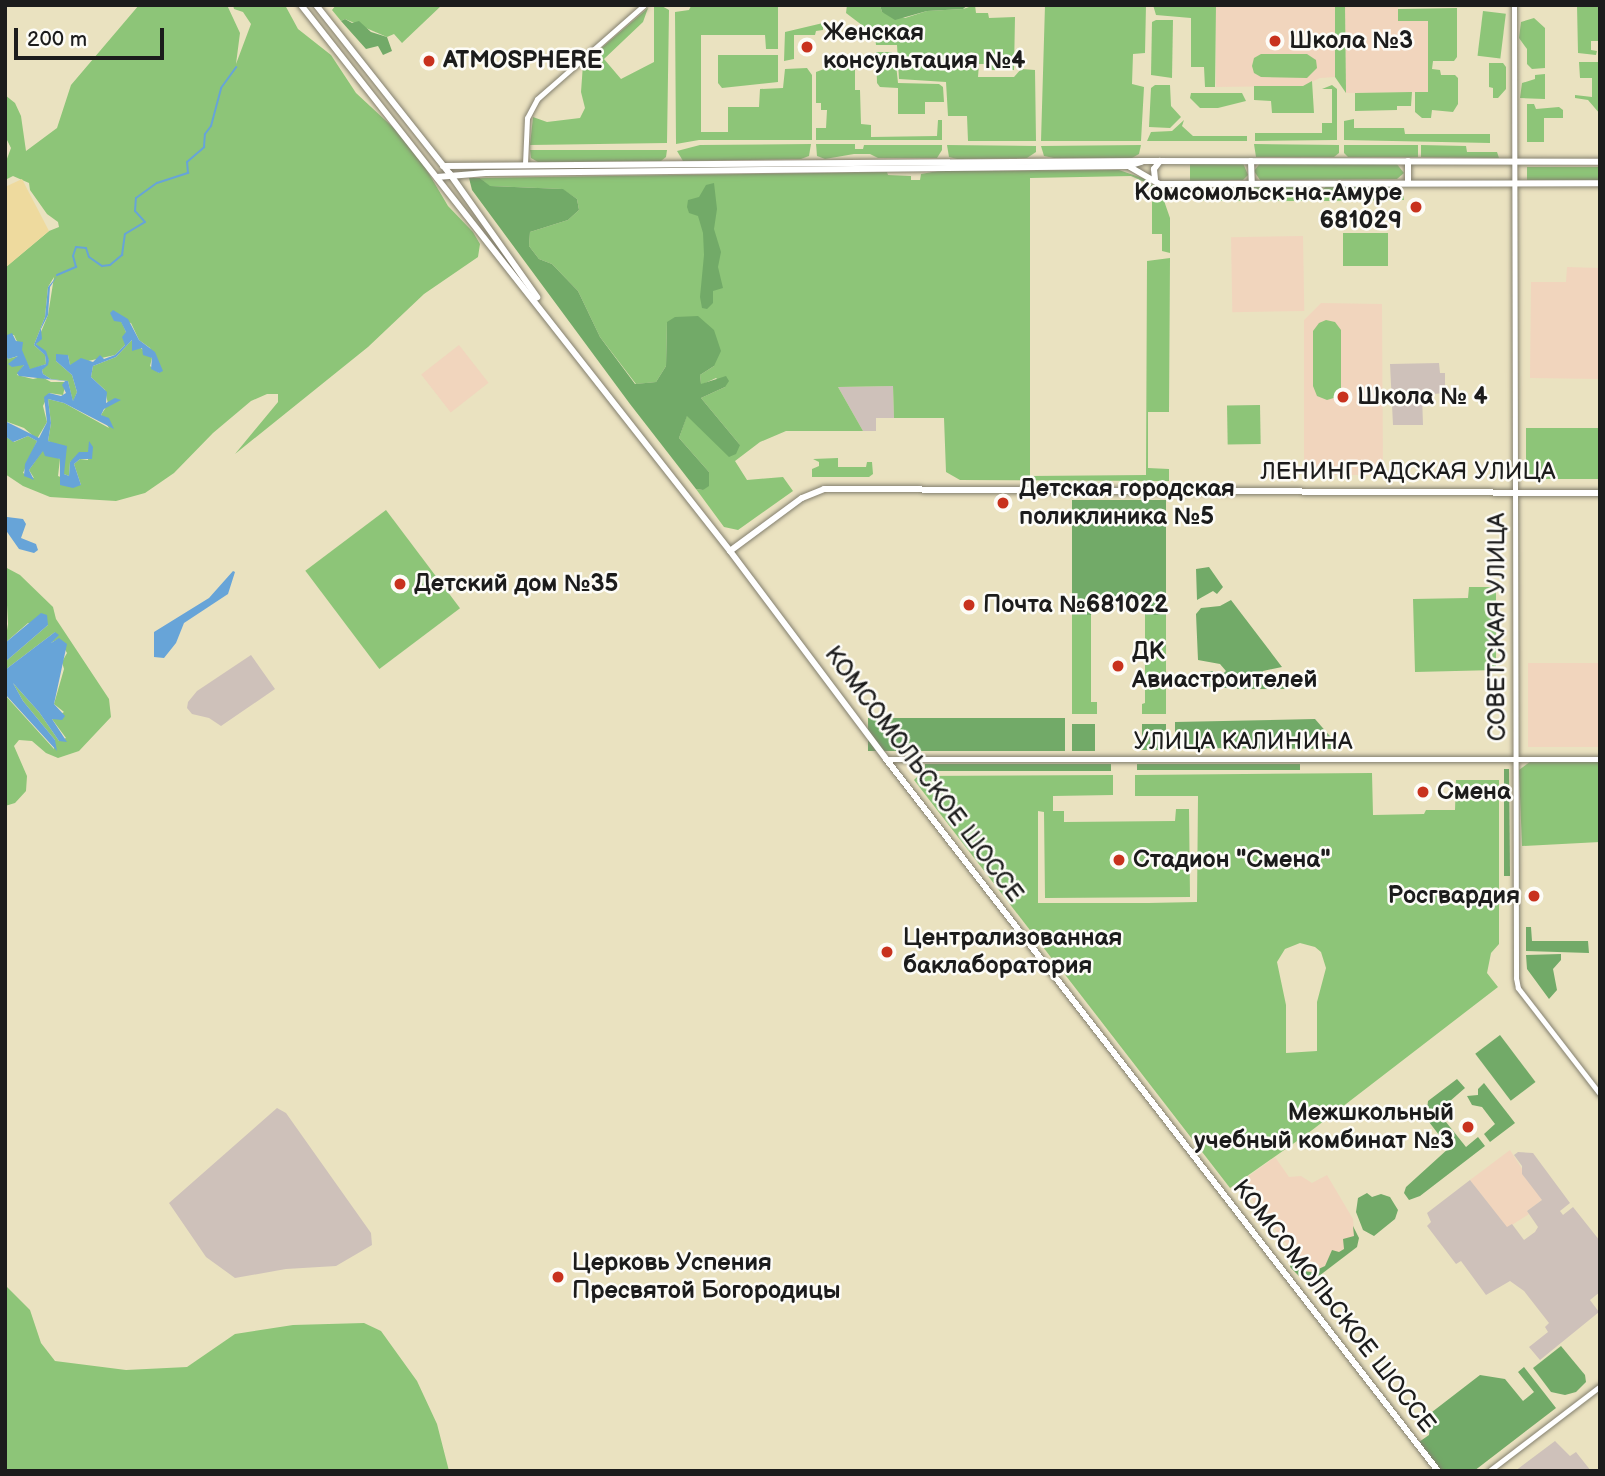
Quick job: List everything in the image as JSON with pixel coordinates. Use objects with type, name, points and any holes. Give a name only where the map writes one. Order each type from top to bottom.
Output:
[{"type":"main road","name":"КОМСОМОЛЬСКОЕ ШОССЕ","points":[[301,5],[560,331],[886,759],[1438,1471]]},
{"type":"main road","name":"КОМСОМОЛЬСКОЕ ШОССЕ","points":[[316,5],[450,174],[508,253],[560,331]]},
{"type":"main road","points":[[438,177],[450,174],[671,167],[1143,161],[1600,162]]},
{"type":"main road","points":[[1039,164],[1128,166],[1143,161]]},
{"type":"main road","points":[[1155,179],[1154,169],[1160,161]]},
{"type":"main road","points":[[1251,161],[1252,184]]},
{"type":"main road","points":[[1408,161],[1408,183]]},
{"type":"main road","points":[[438,177],[443,166],[524,164],[671,167]]},
{"type":"main road","points":[[524,164],[524,172]]},
{"type":"main road","points":[[1128,166],[1159,184],[1600,183]]},
{"type":"main road","points":[[501,259],[508,253]]},
{"type":"main road","name":"ЛЕНИНГРАДСКАЯ УЛИЦА","points":[[730,551],[802,498],[824,489],[1600,493]]},
{"type":"street","points":[[524,164],[527,118],[537,99],[643,5]]},
{"type":"street","name":"СОВЕТСКАЯ УЛИЦА","points":[[1514,5],[1516,978],[1518,988],[1600,1094]]},
{"type":"street","name":"УЛИЦА КАЛИНИНА","points":[[886,759],[1600,759]]},
{"type":"street","points":[[1489,1471],[1600,1386]]},
{"type":"shaded area","name":"Школа №3","points":[[1216,5],[1335,5],[1335,77],[1320,78],[1303,86],[1216,87]]},
{"type":"shaded area","points":[[1345,5],[1398,5],[1398,21],[1428,21],[1429,92],[1346,93]]},
{"type":"shaded area","points":[[1303,236],[1304,311],[1232,312],[1231,237]]},
{"type":"shaded area","points":[[1567,267],[1600,268],[1600,379],[1530,378],[1531,282],[1566,282]]},
{"type":"shaded area","name":"Школа № 4","points":[[1321,303],[1382,304],[1383,475],[1304,475],[1304,320]]},
{"type":"shaded area","points":[[459,345],[489,383],[451,412],[421,375]]},
{"type":"shaded area","points":[[1439,363],[1440,373],[1445,373],[1445,393],[1422,395],[1423,425],[1393,425],[1390,364]]},
{"type":"shaded area","points":[[893,386],[894,418],[876,418],[876,431],[863,431],[838,387]]},
{"type":"shaded area","points":[[251,655],[275,689],[221,726],[209,718],[192,714],[187,708],[188,702],[197,691]]},
{"type":"shaded area","points":[[1528,663],[1600,663],[1600,747],[1528,747]]},
{"type":"shaded area","points":[[277,1108],[286,1113],[371,1233],[372,1245],[336,1266],[286,1269],[235,1278],[206,1257],[169,1203]]},
{"type":"shaded area","points":[[1510,1150],[1542,1200],[1527,1211],[1529,1214],[1507,1228],[1470,1180]]},
{"type":"shaded area","points":[[1518,1152],[1533,1153],[1570,1203],[1560,1211],[1563,1215],[1573,1207],[1600,1241],[1600,1292],[1590,1300],[1599,1312],[1540,1360],[1529,1347],[1548,1332],[1545,1327],[1549,1323],[1524,1291],[1510,1281],[1486,1295],[1461,1261],[1456,1264],[1427,1226],[1431,1222],[1427,1213],[1470,1180],[1507,1227],[1512,1224],[1524,1240],[1535,1232],[1538,1227],[1527,1211],[1542,1200],[1522,1174],[1522,1166],[1514,1155]]},
{"type":"shaded area","points":[[1275,1157],[1289,1177],[1301,1176],[1312,1183],[1327,1175],[1353,1219],[1355,1243],[1311,1276],[1239,1183]]},
{"type":"shaded area","points":[[1555,1441],[1570,1456],[1576,1452],[1591,1471],[1515,1471]]},
{"type":"green space","points":[[139,5],[227,5],[240,33],[236,64],[251,24],[243,12],[234,9],[233,5],[285,5],[298,29],[331,55],[356,93],[412,145],[448,206],[473,232],[480,244],[478,257],[424,294],[368,347],[235,454],[278,402],[278,394],[267,394],[251,401],[213,433],[174,473],[145,493],[116,501],[50,497],[23,486],[5,474],[5,436],[14,442],[28,436],[37,441],[23,473],[34,478],[29,470],[43,450],[60,459],[58,476],[81,485],[74,464],[80,459],[88,460],[89,452],[70,462],[69,476],[64,474],[64,460],[55,444],[48,441],[51,423],[48,399],[64,403],[109,428],[101,415],[108,404],[105,390],[91,377],[93,366],[116,357],[132,340],[152,358],[150,366],[159,373],[150,348],[139,340],[131,323],[121,321],[126,332],[125,345],[115,355],[70,365],[68,355],[56,355],[56,361],[72,375],[77,392],[73,402],[68,381],[51,379],[43,374],[42,370],[49,360],[45,355],[46,364],[30,370],[14,335],[7,335],[5,341],[7,266],[49,231],[59,227],[58,222],[47,214],[30,190],[29,183],[13,176],[5,180],[5,164],[11,148],[5,136],[5,95],[15,103],[21,116],[26,151],[57,128],[71,85]],"holes":[[[54,277],[48,315],[36,344],[45,355],[34,345],[45,317],[48,287]]]},
{"type":"green space","points":[[336,5],[442,5],[402,43],[394,34],[387,37],[345,19],[341,21],[332,10]]},
{"type":"green space","points":[[660,5],[669,10],[667,143],[530,145],[533,117],[547,122],[580,118],[585,108],[581,92],[583,64],[648,8],[643,22],[604,59],[621,79],[654,62],[654,7]]},
{"type":"green space","points":[[778,5],[778,49],[766,49],[765,35],[701,35],[701,132],[728,132],[728,107],[759,107],[760,89],[783,88],[785,69],[807,68],[812,75],[812,140],[699,140],[676,144],[675,12],[689,10],[691,6]]},
{"type":"green space","points":[[847,5],[880,5],[882,12],[905,18],[927,11],[963,9],[975,5],[976,13],[988,13],[989,18],[1015,17],[1014,70],[986,70],[986,64],[979,64],[978,77],[1014,77],[1021,69],[1035,70],[1036,141],[968,141],[967,116],[948,116],[946,82],[899,79],[897,45],[876,45],[875,35],[846,13]]},
{"type":"green space","points":[[880,5],[968,5],[963,9],[927,11],[895,20],[882,12]]},
{"type":"green space","points":[[1045,5],[1146,5],[1145,53],[1133,54],[1132,84],[1144,87],[1141,141],[1041,141]]},
{"type":"green space","points":[[1153,5],[1216,5],[1215,87],[1205,87],[1204,67],[1191,67],[1191,18],[1156,15]]},
{"type":"green space","points":[[1335,5],[1345,5],[1346,93],[1335,77]]},
{"type":"green space","points":[[1577,5],[1600,5],[1600,41],[1591,41],[1591,50],[1597,51],[1596,55],[1578,53]]},
{"type":"green space","points":[[1457,8],[1457,57],[1454,61],[1433,61],[1432,69],[1440,70],[1441,75],[1455,75],[1458,78],[1458,104],[1453,112],[1432,110],[1431,118],[1422,118],[1415,112],[1415,92],[1428,92],[1428,21],[1398,21],[1398,9]]},
{"type":"green space","points":[[1483,11],[1506,14],[1500,58],[1478,56]]},
{"type":"green space","points":[[1534,18],[1545,28],[1545,68],[1532,69],[1527,64],[1527,49],[1519,38],[1521,22]]},
{"type":"green space","points":[[345,19],[352,23],[359,21],[371,32],[387,37],[392,51],[383,55],[378,46],[366,49],[341,21]]},
{"type":"green space","points":[[1173,20],[1172,78],[1151,75],[1152,22]]},
{"type":"green space","points":[[823,23],[823,30],[816,31],[815,35],[794,35],[794,59],[784,61],[785,32]]},
{"type":"green space","points":[[876,52],[891,52],[895,55],[898,83],[939,84],[943,87],[944,102],[925,102],[925,114],[898,114],[898,88],[880,87],[877,83]]},
{"type":"green space","points":[[843,53],[846,57],[855,57],[855,90],[860,90],[861,124],[871,125],[871,137],[937,136],[938,120],[942,120],[942,140],[816,140],[816,128],[826,128],[827,110],[821,110],[821,103],[816,103],[816,72],[827,68],[827,56],[835,60],[842,55],[838,68],[843,68]]},
{"type":"green space","points":[[1261,54],[1307,54],[1316,60],[1317,68],[1307,78],[1261,77],[1254,73],[1252,66],[1254,58]]},
{"type":"green space","points":[[718,55],[778,55],[778,82],[722,88],[718,83]]},
{"type":"green space","points":[[1579,62],[1599,62],[1600,114],[1588,100],[1575,98],[1575,95],[1592,97],[1592,78],[1580,78]]},
{"type":"green space","points":[[1489,63],[1503,63],[1506,67],[1506,89],[1498,98],[1493,98],[1493,88],[1489,87]]},
{"type":"green space","points":[[1545,74],[1545,99],[1520,98],[1522,83],[1535,79],[1535,75]]},
{"type":"green space","points":[[1312,81],[1314,113],[1272,113],[1271,101],[1254,100],[1254,86],[1303,86]]},
{"type":"green space","points":[[1155,85],[1170,85],[1171,106],[1181,117],[1170,128],[1149,127],[1151,88]]},
{"type":"green space","points":[[1332,85],[1337,89],[1337,140],[1255,141],[1255,133],[1322,133],[1322,123],[1332,123],[1332,89],[1322,89]]},
{"type":"green space","points":[[1412,92],[1411,106],[1397,106],[1397,110],[1355,111],[1355,93]]},
{"type":"green space","points":[[1191,93],[1242,93],[1246,101],[1218,108],[1200,108],[1190,98]]},
{"type":"green space","points":[[1527,104],[1534,104],[1536,109],[1559,107],[1563,110],[1563,118],[1544,118],[1544,142],[1527,142]]},
{"type":"green space","points":[[1354,119],[1354,128],[1404,128],[1405,134],[1490,134],[1490,143],[1344,140],[1344,121]]},
{"type":"green space","points":[[1184,120],[1182,126],[1193,136],[1247,136],[1247,141],[1147,141],[1151,132],[1172,131]]},
{"type":"green space","points":[[811,144],[809,156],[801,159],[683,161],[677,151],[700,145]]},
{"type":"green space","points":[[816,144],[855,144],[855,149],[863,149],[864,145],[942,145],[942,150],[937,158],[878,158],[870,154],[854,154],[825,159],[817,156]]},
{"type":"green space","points":[[1254,144],[1339,145],[1339,153],[1334,157],[1256,157]]},
{"type":"green space","points":[[947,145],[1036,146],[1036,152],[1027,158],[957,159],[949,157]]},
{"type":"green space","points":[[1141,145],[1139,154],[1132,158],[1054,158],[1044,156],[1041,146]]},
{"type":"green space","points":[[1344,145],[1418,145],[1418,157],[1348,157],[1344,153]]},
{"type":"green space","points":[[1421,145],[1466,146],[1467,152],[1497,152],[1499,158],[1421,157]]},
{"type":"green space","points":[[530,150],[667,150],[666,157],[661,161],[538,162],[531,158]]},
{"type":"green space","points":[[1261,162],[1396,163],[1404,173],[1397,179],[1260,180],[1254,171]]},
{"type":"green space","points":[[1190,163],[1243,163],[1248,175],[1243,180],[1190,181]]},
{"type":"green space","points":[[1527,167],[1600,167],[1600,180],[1527,180]]},
{"type":"green space","points":[[1119,170],[1148,180],[1162,195],[1170,218],[1170,253],[1162,251],[1162,234],[1152,234],[1152,189],[1149,184],[1131,176],[1030,178],[1030,476],[1146,475],[1147,261],[1170,258],[1169,412],[1148,412],[1148,468],[1169,469],[1169,481],[960,480],[946,472],[944,418],[894,418],[893,386],[838,387],[863,431],[786,431],[760,442],[735,461],[747,480],[783,477],[793,491],[738,530],[724,527],[696,489],[703,490],[709,472],[679,438],[687,415],[740,445],[701,398],[725,387],[716,378],[701,385],[700,375],[714,366],[667,322],[666,366],[656,382],[636,384],[600,337],[578,291],[552,264],[539,259],[529,246],[530,232],[568,220],[579,210],[577,199],[562,189],[489,186],[480,178],[887,172],[888,175],[911,176],[911,180],[920,180],[921,174],[938,171]]},
{"type":"green space","points":[[469,178],[480,178],[490,186],[563,189],[577,199],[579,210],[568,220],[530,232],[529,246],[539,259],[552,264],[578,291],[600,337],[635,384],[656,382],[666,366],[667,322],[675,317],[698,316],[714,330],[721,351],[714,366],[700,375],[701,384],[726,376],[729,381],[725,387],[701,398],[740,445],[736,454],[729,457],[687,416],[679,438],[709,472],[709,486],[703,490],[696,489],[472,190]]},
{"type":"green space","points":[[714,183],[717,209],[714,229],[721,252],[718,267],[723,288],[713,291],[713,303],[707,309],[702,308],[700,297],[703,233],[698,216],[689,213],[687,207],[688,200],[699,197],[706,185]]},
{"type":"green space","points":[[1190,186],[1206,186],[1211,192],[1225,192],[1229,186],[1311,186],[1316,190],[1317,201],[1196,201]]},
{"type":"green space","points":[[1327,186],[1401,186],[1404,200],[1322,201],[1323,189]]},
{"type":"green space","points":[[1343,233],[1388,233],[1388,266],[1343,266]]},
{"type":"green space","points":[[1326,320],[1335,322],[1341,330],[1341,389],[1337,397],[1327,400],[1317,396],[1313,386],[1313,331],[1319,323]]},
{"type":"green space","points":[[9,353],[8,359],[19,356],[17,359],[24,365],[17,375],[33,379],[42,377],[51,382],[66,382],[63,395],[49,393],[43,406],[47,422],[37,439],[24,428],[5,421],[5,354]]},
{"type":"green space","points":[[1260,405],[1261,444],[1228,445],[1227,406]]},
{"type":"green space","points":[[1526,428],[1600,428],[1600,479],[1526,479]]},
{"type":"green space","points":[[838,458],[838,467],[866,467],[867,462],[872,462],[873,474],[869,477],[812,477],[812,469],[819,466],[819,462],[813,459]]},
{"type":"green space","points":[[1072,500],[1166,500],[1166,615],[1145,615],[1145,602],[1092,602],[1091,615],[1072,615]]},
{"type":"green space","points":[[386,510],[460,608],[379,669],[305,571]]},
{"type":"green space","points":[[5,567],[20,575],[53,607],[56,619],[109,699],[111,717],[79,751],[58,758],[46,753],[32,741],[19,740],[14,746],[27,776],[26,791],[15,803],[5,806],[5,695],[54,749],[55,740],[23,701],[13,683],[39,712],[59,741],[66,738],[52,719],[64,712],[54,704],[64,669],[62,662],[67,653],[59,639],[50,643],[55,632],[5,670],[5,662],[48,625],[28,623],[5,643],[8,624]]},
{"type":"green space","points":[[1209,567],[1223,587],[1217,594],[1213,591],[1197,600],[1196,569]]},
{"type":"green space","points":[[1469,587],[1496,587],[1496,670],[1415,672],[1413,599],[1468,598]]},
{"type":"green space","points":[[1231,600],[1282,667],[1263,671],[1263,679],[1285,683],[1286,689],[1237,689],[1238,683],[1232,680],[1229,688],[1212,688],[1201,682],[1203,672],[1213,671],[1212,677],[1216,680],[1226,671],[1220,664],[1198,660],[1196,614],[1201,608],[1220,606]]},
{"type":"green space","points":[[1072,615],[1091,615],[1091,702],[1097,702],[1097,714],[1072,714]]},
{"type":"green space","points":[[1145,615],[1166,615],[1166,714],[1142,714],[1142,704],[1145,703]]},
{"type":"green space","points":[[868,718],[1065,718],[1065,751],[868,751]]},
{"type":"green space","points":[[1315,719],[1335,742],[1336,749],[1175,748],[1175,722]]},
{"type":"green space","points":[[1072,724],[1095,724],[1095,751],[1072,751]]},
{"type":"green space","points":[[1142,724],[1166,724],[1166,750],[1142,750]]},
{"type":"green space","points":[[1531,761],[1598,761],[1600,842],[1522,846],[1519,770]]},
{"type":"green space","points":[[925,764],[1111,764],[1111,771],[925,771]]},
{"type":"green space","points":[[1137,764],[1300,764],[1300,770],[1137,770]]},
{"type":"green space","points":[[1504,769],[1509,769],[1510,876],[1504,876]]},
{"type":"green space","points":[[1372,773],[1373,815],[1424,814],[1426,810],[1455,810],[1456,780],[1499,780],[1499,944],[1491,953],[1487,973],[1498,987],[1307,1134],[1230,1188],[1063,972],[1066,966],[1059,957],[1053,960],[914,780],[918,776],[1113,775],[1113,795],[1053,796],[1053,811],[1064,811],[1064,822],[1175,821],[1176,809],[1189,809],[1190,897],[1045,898],[1044,812],[1038,811],[1038,903],[1197,902],[1198,796],[1135,796],[1135,775]],"holes":[[[1300,943],[1315,947],[1321,952],[1326,968],[1317,1002],[1317,1051],[1286,1053],[1286,1005],[1277,962],[1285,949]]]},
{"type":"green space","points":[[1526,927],[1531,927],[1532,941],[1588,941],[1589,953],[1526,951]]},
{"type":"green space","points":[[1561,954],[1561,960],[1553,969],[1557,990],[1549,999],[1527,969],[1526,955]]},
{"type":"green space","points":[[1500,1035],[1536,1082],[1511,1101],[1475,1054]]},
{"type":"green space","points":[[1457,1079],[1465,1088],[1434,1115],[1442,1117],[1466,1147],[1478,1137],[1485,1146],[1420,1196],[1409,1200],[1404,1193],[1406,1187],[1449,1148],[1426,1118],[1428,1101]]},
{"type":"green space","points":[[1484,1083],[1515,1123],[1490,1142],[1484,1134],[1495,1124],[1482,1107],[1472,1105],[1467,1096],[1478,1095],[1478,1089]]},
{"type":"green space","points":[[1367,1193],[1372,1197],[1381,1194],[1390,1197],[1398,1210],[1395,1219],[1374,1236],[1363,1230],[1356,1212],[1358,1198]]},
{"type":"green space","points":[[1353,1226],[1359,1238],[1357,1247],[1315,1279],[1299,1276],[1290,1267],[1291,1261],[1302,1271],[1312,1272],[1325,1266],[1332,1250],[1339,1252],[1344,1249],[1343,1239],[1354,1236]]},
{"type":"green space","points":[[5,1285],[30,1310],[41,1343],[55,1361],[126,1370],[187,1367],[235,1334],[293,1325],[364,1323],[381,1331],[417,1381],[437,1424],[449,1471],[5,1471]]},
{"type":"green space","points":[[1561,1346],[1585,1375],[1586,1382],[1576,1392],[1565,1395],[1551,1392],[1533,1368]]},
{"type":"green space","points":[[1524,1367],[1556,1408],[1474,1471],[1441,1471],[1419,1442],[1429,1435],[1432,1412],[1480,1375],[1505,1379],[1523,1401],[1534,1392],[1518,1372]]},
{"type":"sand","points":[[22,179],[49,231],[5,268],[5,187]]},
{"type":"water","points":[[58,275],[50,287],[48,315],[41,329],[42,339],[36,344],[46,351],[49,360],[42,370],[43,374],[51,379],[68,381],[73,401],[77,392],[72,375],[56,361],[56,354],[68,355],[70,365],[81,358],[93,362],[100,355],[104,359],[115,355],[125,345],[122,337],[126,332],[121,322],[114,321],[110,313],[113,310],[128,319],[139,340],[155,352],[163,371],[159,373],[151,369],[152,358],[143,355],[142,348],[132,351],[132,340],[116,357],[93,366],[91,377],[107,392],[106,403],[115,398],[121,400],[104,409],[101,415],[109,418],[114,429],[64,403],[48,399],[51,423],[48,441],[67,446],[64,474],[69,476],[70,462],[79,452],[88,452],[89,441],[93,447],[92,459],[80,459],[74,464],[81,485],[73,488],[60,485],[60,459],[45,456],[43,451],[29,470],[34,480],[24,476],[25,464],[37,441],[28,436],[13,442],[5,436],[5,421],[39,438],[47,422],[44,397],[49,393],[61,396],[66,393],[62,385],[65,381],[19,376],[17,373],[24,365],[12,367],[8,364],[18,356],[8,359],[5,354],[7,335],[12,333],[16,341],[23,342],[22,350],[30,369],[46,364],[45,355],[34,345],[45,317],[48,287]]},
{"type":"water","points":[[7,517],[23,519],[26,524],[21,538],[36,544],[38,550],[34,553],[19,549],[5,529]]},
{"type":"water","points":[[233,571],[235,572],[228,594],[184,623],[176,643],[164,658],[154,657],[154,632],[209,598]]},
{"type":"water","points":[[41,613],[47,615],[48,625],[5,662],[5,643]]},
{"type":"water","points":[[55,632],[59,635],[51,643],[59,638],[67,644],[54,704],[65,716],[62,720],[52,719],[67,742],[59,741],[39,712],[13,683],[23,701],[55,740],[57,751],[5,694],[5,670]]},
{"type":"waterway","points":[[57,275],[76,267],[73,256],[76,247],[86,248],[89,257],[102,266],[110,265],[122,255],[125,234],[145,222],[135,211],[136,198],[157,183],[188,173],[187,162],[204,147],[205,134],[211,126],[221,88],[236,67]]},
{"type":"place","name":"Школа №3","points":[[1275,41]]},
{"type":"place","name":"Женская консультация №4","points":[[807,47]]},
{"type":"place","name":"ATMOSPHERE","points":[[429,61]]},
{"type":"place","name":"Комсомольск-на-Амуре 681029","points":[[1416,207]]},
{"type":"place","name":"Школа № 4","points":[[1343,397]]},
{"type":"place","name":"Детская городская поликлиника №5","points":[[1003,503]]},
{"type":"place","name":"Детский дом №35","points":[[400,584]]},
{"type":"place","name":"Почта №681022","points":[[969,605]]},
{"type":"place","name":"ДК Авиастроителей","points":[[1118,666]]},
{"type":"place","name":"Смена","points":[[1423,792]]},
{"type":"place","name":"Стадион \"Смена\"","points":[[1119,860]]},
{"type":"place","name":"Росгвардия","points":[[1534,896]]},
{"type":"place","name":"Централизованная баклаборатория","points":[[887,952]]},
{"type":"place","name":"Межшкольный учебный комбинат №3","points":[[1468,1127]]},
{"type":"place","name":"Церковь Успения Пресвятой Богородицы","points":[[558,1277]]}]
